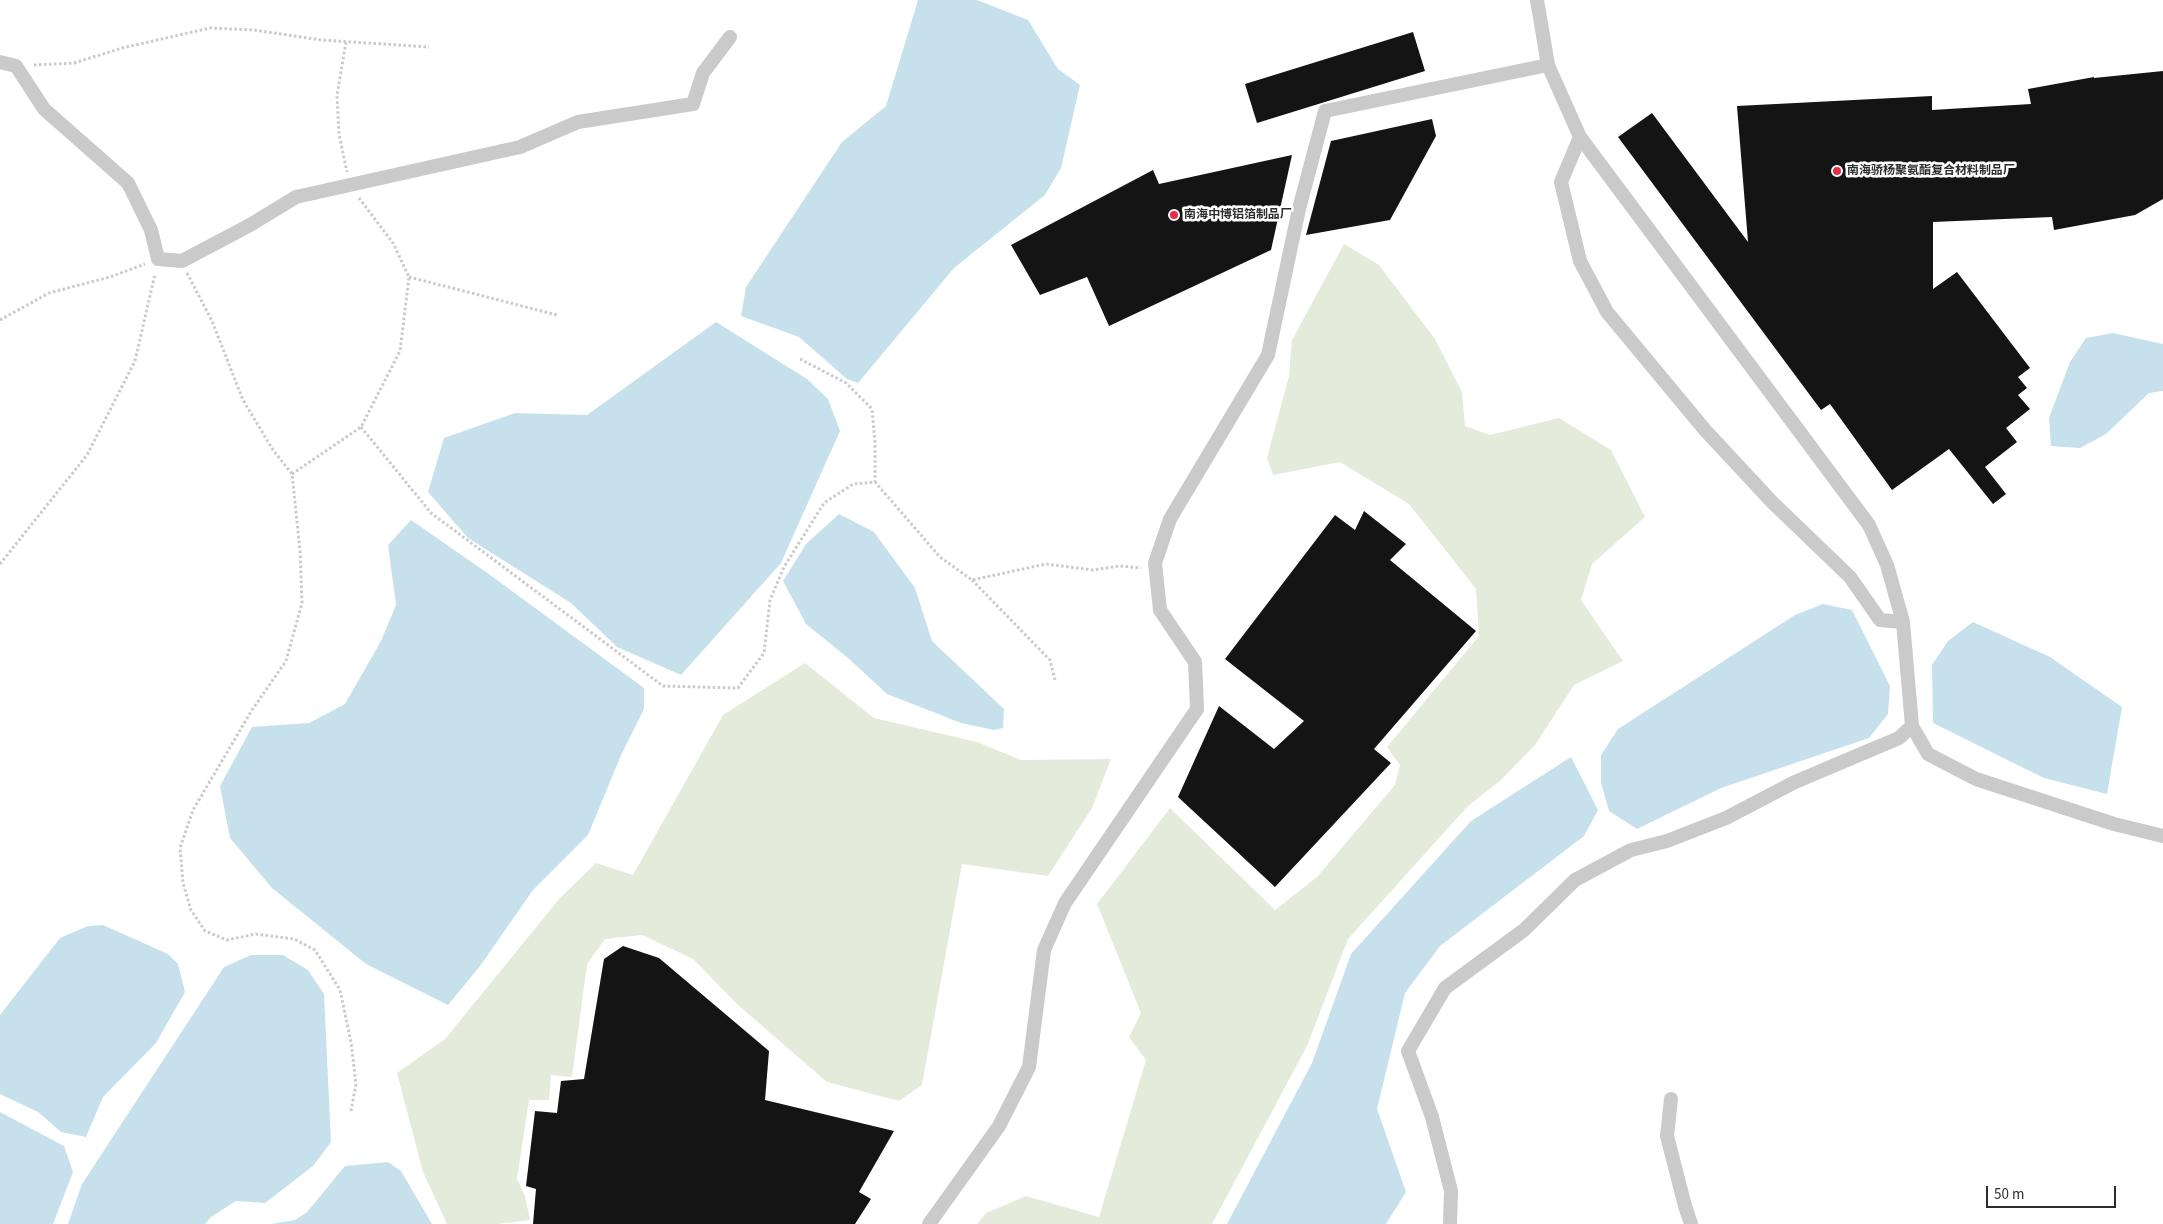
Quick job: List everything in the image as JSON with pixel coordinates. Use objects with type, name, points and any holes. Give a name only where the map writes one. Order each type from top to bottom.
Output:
[{"type":"street","points":[[1537,0],[1548,65],[1580,137],[1869,525],[1887,565],[1903,622],[1912,726],[1928,754],[1976,779],[2114,824],[2163,836]]},
{"type":"street","points":[[0,62],[16,66],[44,109],[128,183],[151,230],[158,259],[182,261],[250,225],[296,197],[520,147],[578,122],[693,104],[703,73],[730,37]]},
{"type":"street","points":[[929,1224],[999,1126],[1029,1068],[1044,950],[1065,904],[1197,709],[1195,662],[1160,610],[1155,564],[1170,519],[1268,355],[1299,209],[1325,110],[1548,65]]},
{"type":"street","points":[[1580,137],[1562,182],[1580,261],[1607,312],[1725,452],[1779,509],[1850,577],[1880,620],[1903,622]]},
{"type":"street","points":[[1450,1224],[1451,1191],[1432,1117],[1408,1051],[1445,988],[1524,930],[1575,880],[1631,850],[1667,841],[1726,818],[1795,782],[1899,738],[1912,726]]},
{"type":"street","points":[[1671,1099],[1667,1136],[1691,1224]]},
{"type":"path","points":[[16,66],[74,63],[122,48],[210,28],[254,30],[346,42],[429,47]]},
{"type":"path","points":[[292,474],[362,427],[400,351],[409,277],[392,243],[350,186],[340,134],[338,95],[346,42]]},
{"type":"path","points":[[0,320],[49,292],[110,277],[158,259]]},
{"type":"path","points":[[0,564],[87,455],[135,361],[158,259]]},
{"type":"path","points":[[182,261],[212,321],[243,400],[273,450],[292,474],[300,550],[302,604],[286,661],[252,710],[193,810],[180,848],[183,884],[191,910],[205,931],[227,940],[256,934],[294,939],[315,950],[340,990],[351,1042],[356,1084],[351,1111]]},
{"type":"path","points":[[409,277],[556,315]]},
{"type":"path","points":[[800,359],[846,383],[872,409],[875,443],[875,482],[940,556],[972,580],[1050,660],[1056,680]]},
{"type":"path","points":[[362,427],[431,514],[663,686],[738,688],[764,654],[770,600],[784,567],[824,502],[853,484],[875,482]]},
{"type":"path","points":[[972,580],[1046,564],[1093,570],[1120,566],[1156,570]]},
{"type":"green space","points":[[1344,244],[1379,265],[1435,339],[1462,392],[1465,426],[1490,435],[1559,418],[1611,450],[1645,517],[1592,564],[1581,600],[1623,661],[1574,685],[1535,745],[1501,780],[1467,807],[1348,939],[1307,1046],[1212,1224],[977,1224],[986,1213],[1026,1196],[1099,1217],[1146,1060],[1129,1037],[1141,1013],[1097,904],[1170,808],[1275,910],[1317,877],[1395,785],[1400,765],[1387,747],[1479,636],[1476,589],[1409,504],[1340,462],[1273,475],[1267,458],[1289,376],[1292,340]]},
{"type":"green space","points":[[805,663],[874,718],[977,742],[1021,760],[1111,759],[1092,808],[1048,876],[962,864],[922,1085],[899,1101],[827,1082],[738,1005],[693,959],[642,935],[605,939],[587,964],[572,1077],[551,1075],[549,1100],[529,1100],[517,1179],[525,1196],[530,1220],[498,1224],[447,1224],[423,1172],[397,1073],[445,1039],[560,898],[596,863],[633,875],[723,715]]},
{"type":"water","points":[[918,0],[977,0],[1028,20],[1058,69],[1080,85],[1061,168],[1045,195],[954,268],[858,383],[847,379],[799,337],[741,316],[746,287],[842,142],[886,106]]},
{"type":"water","points":[[716,322],[807,379],[828,399],[840,431],[781,563],[681,675],[617,647],[571,603],[468,538],[428,492],[444,438],[515,413],[587,415]]},
{"type":"water","points":[[2113,333],[2163,344],[2163,391],[2149,393],[2106,434],[2080,448],[2051,446],[2049,418],[2070,362],[2086,338]]},
{"type":"water","points":[[839,514],[874,532],[915,588],[932,641],[1004,709],[1003,728],[994,730],[961,723],[887,694],[848,658],[806,624],[783,581],[806,544]]},
{"type":"water","points":[[411,520],[486,572],[644,688],[644,709],[622,753],[588,835],[533,890],[480,966],[448,1005],[366,964],[272,888],[230,838],[220,786],[252,727],[309,723],[345,704],[381,641],[396,605],[388,545]]},
{"type":"water","points":[[1823,604],[1852,610],[1890,686],[1888,714],[1869,738],[1721,788],[1637,829],[1609,811],[1601,783],[1601,755],[1618,729],[1795,615]]},
{"type":"water","points":[[1973,622],[2050,657],[2122,707],[2107,794],[2044,778],[1933,723],[1932,665],[1948,641]]},
{"type":"water","points":[[1571,757],[1598,810],[1584,836],[1440,946],[1405,993],[1377,1109],[1406,1192],[1386,1224],[1227,1224],[1312,1063],[1351,954],[1471,821]]},
{"type":"water","points":[[103,925],[168,954],[178,964],[185,992],[156,1043],[103,1097],[86,1137],[61,1132],[38,1112],[0,1094],[0,1015],[60,938],[88,926]]},
{"type":"water","points":[[251,955],[283,955],[308,970],[324,994],[331,1142],[313,1166],[265,1203],[236,1201],[211,1217],[205,1224],[68,1224],[82,1184],[224,967]]},
{"type":"water","points":[[0,1112],[64,1146],[73,1172],[53,1224],[0,1224]]},
{"type":"water","points":[[388,1162],[401,1171],[432,1224],[271,1224],[295,1220],[307,1212],[345,1166]]},
{"type":"building","points":[[1413,32],[1425,71],[1257,123],[1245,84]]},
{"type":"building","points":[[2163,71],[2163,199],[2135,215],[2054,230],[2052,217],[1933,222],[1933,289],[1957,272],[2030,368],[2018,377],[2027,388],[2018,395],[2030,409],[2006,428],[2017,442],[1985,467],[2006,494],[1993,504],[1949,449],[1892,490],[1830,404],[1821,410],[1618,137],[1652,113],[1748,242],[1737,106],[1932,96],[1932,110],[2031,104],[2028,89],[2094,77]]},
{"type":"building","points":[[1432,119],[1436,136],[1390,220],[1306,235],[1331,141]]},
{"type":"building","name":"南海中博铝箔制品厂","points":[[1292,155],[1271,250],[1109,326],[1087,277],[1040,295],[1011,245],[1153,170],[1159,184]]},
{"type":"building","points":[[1364,511],[1406,544],[1390,560],[1476,631],[1374,749],[1391,763],[1275,887],[1178,797],[1219,706],[1274,749],[1304,721],[1225,659],[1335,515],[1355,530]]},
{"type":"building","points":[[623,946],[659,958],[769,1051],[765,1100],[894,1131],[859,1192],[871,1199],[855,1224],[533,1224],[536,1189],[526,1186],[535,1111],[557,1113],[561,1081],[584,1079],[604,959]]},
{"type":"place","name":"南海骄杨聚氨酯复合材料制品厂","points":[[1837,171]]},
{"type":"place","name":"南海中博铝箔制品厂","points":[[1174,215]]}]
